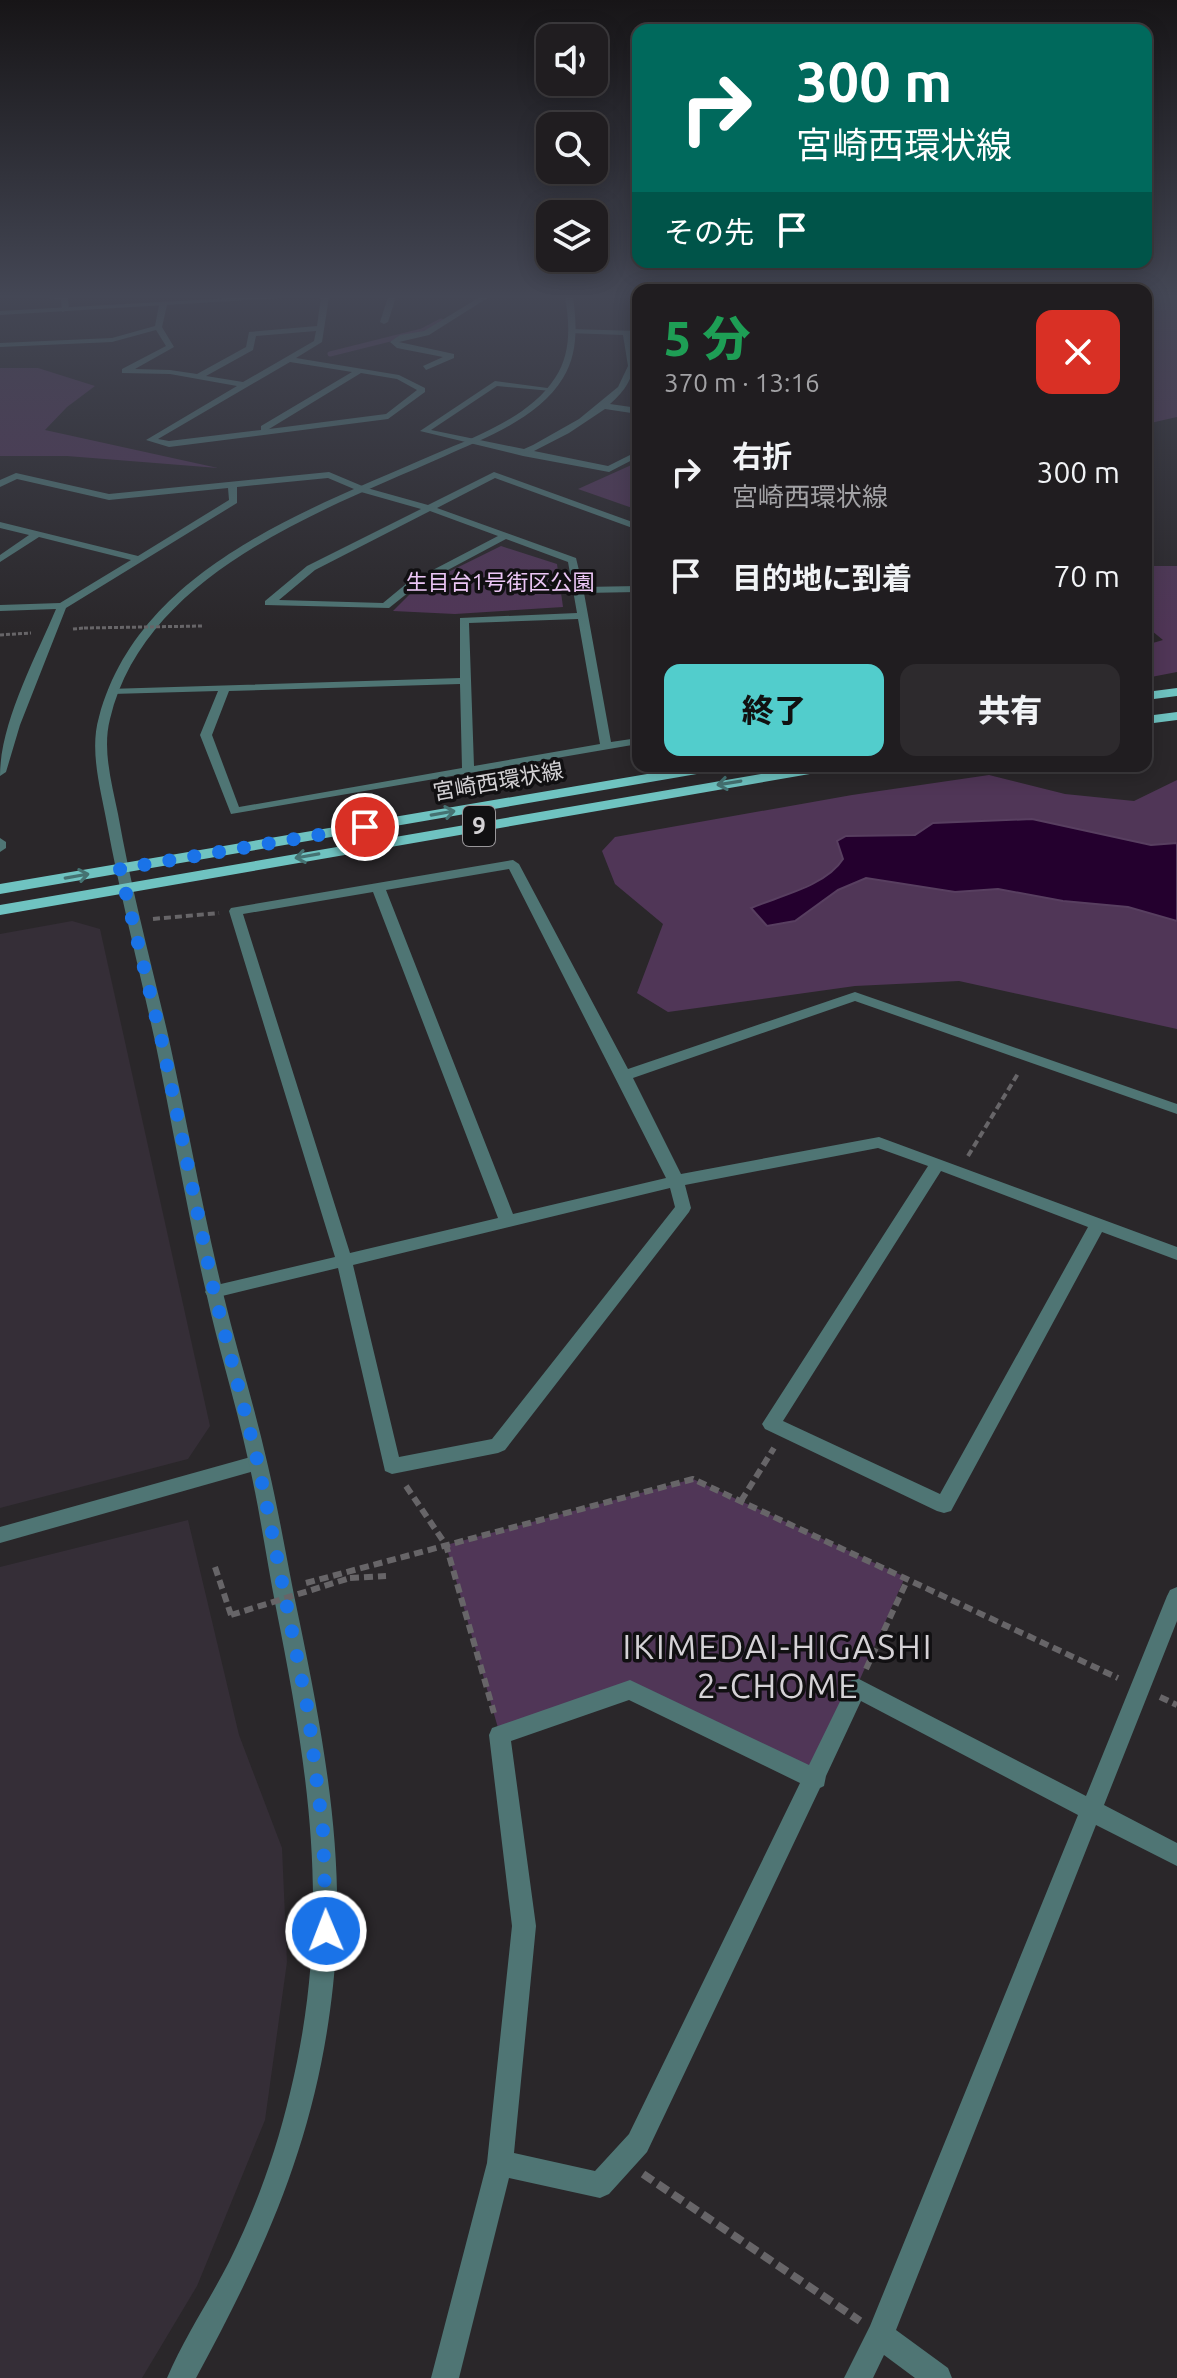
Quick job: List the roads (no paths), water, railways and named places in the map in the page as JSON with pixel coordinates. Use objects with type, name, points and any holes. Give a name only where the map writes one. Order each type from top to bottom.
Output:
[{"type":"main road","points":[[1152,695],[1177,692]]},
{"type":"main road","points":[[1152,709],[1177,706]]},
{"type":"main road","points":[[1152,719],[1177,716]]},
{"type":"main road","name":"宮崎西環状線","points":[[0,889],[685,772]]},
{"type":"main road","name":"宮崎西環状線","points":[[0,910],[798,772]]},
{"type":"street","points":[[205,408],[150,440],[169,444],[388,416],[398,408]]},
{"type":"street","points":[[255,433],[297,408]]},
{"type":"street","points":[[458,408],[424,431],[609,469],[632,457]]},
{"type":"street","points":[[181,2378],[243,2265],[287,2153],[313,2040],[326,1931],[323,1831],[308,1711],[258,1463],[214,1292],[120,869],[99,744],[122,665],[139,638],[188,590],[239,551],[469,442],[526,408]]},
{"type":"street","points":[[523,453],[566,431],[601,408]]},
{"type":"street","points":[[0,484],[16,476],[109,497],[329,475],[364,490],[429,508],[573,560],[581,590],[582,616],[606,748]]},
{"type":"street","points":[[503,537],[410,586],[385,606],[269,603],[311,568],[494,475],[632,525]]},
{"type":"street","points":[[0,608],[62,606],[234,501],[232,485]]},
{"type":"street","points":[[0,525],[140,559]]},
{"type":"street","points":[[0,559],[37,534]]},
{"type":"street","points":[[581,590],[632,589]]},
{"type":"street","points":[[0,772],[14,725],[62,606]]},
{"type":"street","points":[[468,771],[464,620],[582,616]]},
{"type":"street","points":[[112,691],[464,681]]},
{"type":"street","points":[[225,687],[206,735],[235,811],[632,742]]},
{"type":"street","points":[[0,842],[0,848]]},
{"type":"street","points":[[513,864],[676,1181],[683,1208],[498,1445],[392,1466],[344,1260],[236,911],[378,887],[513,864]]},
{"type":"street","points":[[378,887],[507,1221]]},
{"type":"street","points":[[624,1076],[855,996],[1177,1109]]},
{"type":"street","points":[[214,1292],[676,1181],[879,1142],[1177,1254]]},
{"type":"street","points":[[938,1163],[771,1424],[944,1505],[1098,1224]]},
{"type":"street","points":[[0,1535],[258,1463]]},
{"type":"street","points":[[858,2378],[880,2335],[1177,1596]]},
{"type":"street","points":[[500,2163],[600,2185],[638,2143],[816,1779],[857,1688],[1177,1855]]},
{"type":"street","points":[[445,2378],[500,2163],[524,1926],[500,1735],[630,1690],[816,1779]]},
{"type":"street","points":[[880,2335],[938,2378]]},
{"type":"district","name":"IKIMEDAI-HIGASHI 2-CHOME","points":[[778,1666]]},
{"type":"park label","name":"生目台1号街区公園","points":[[500,582]]}]
